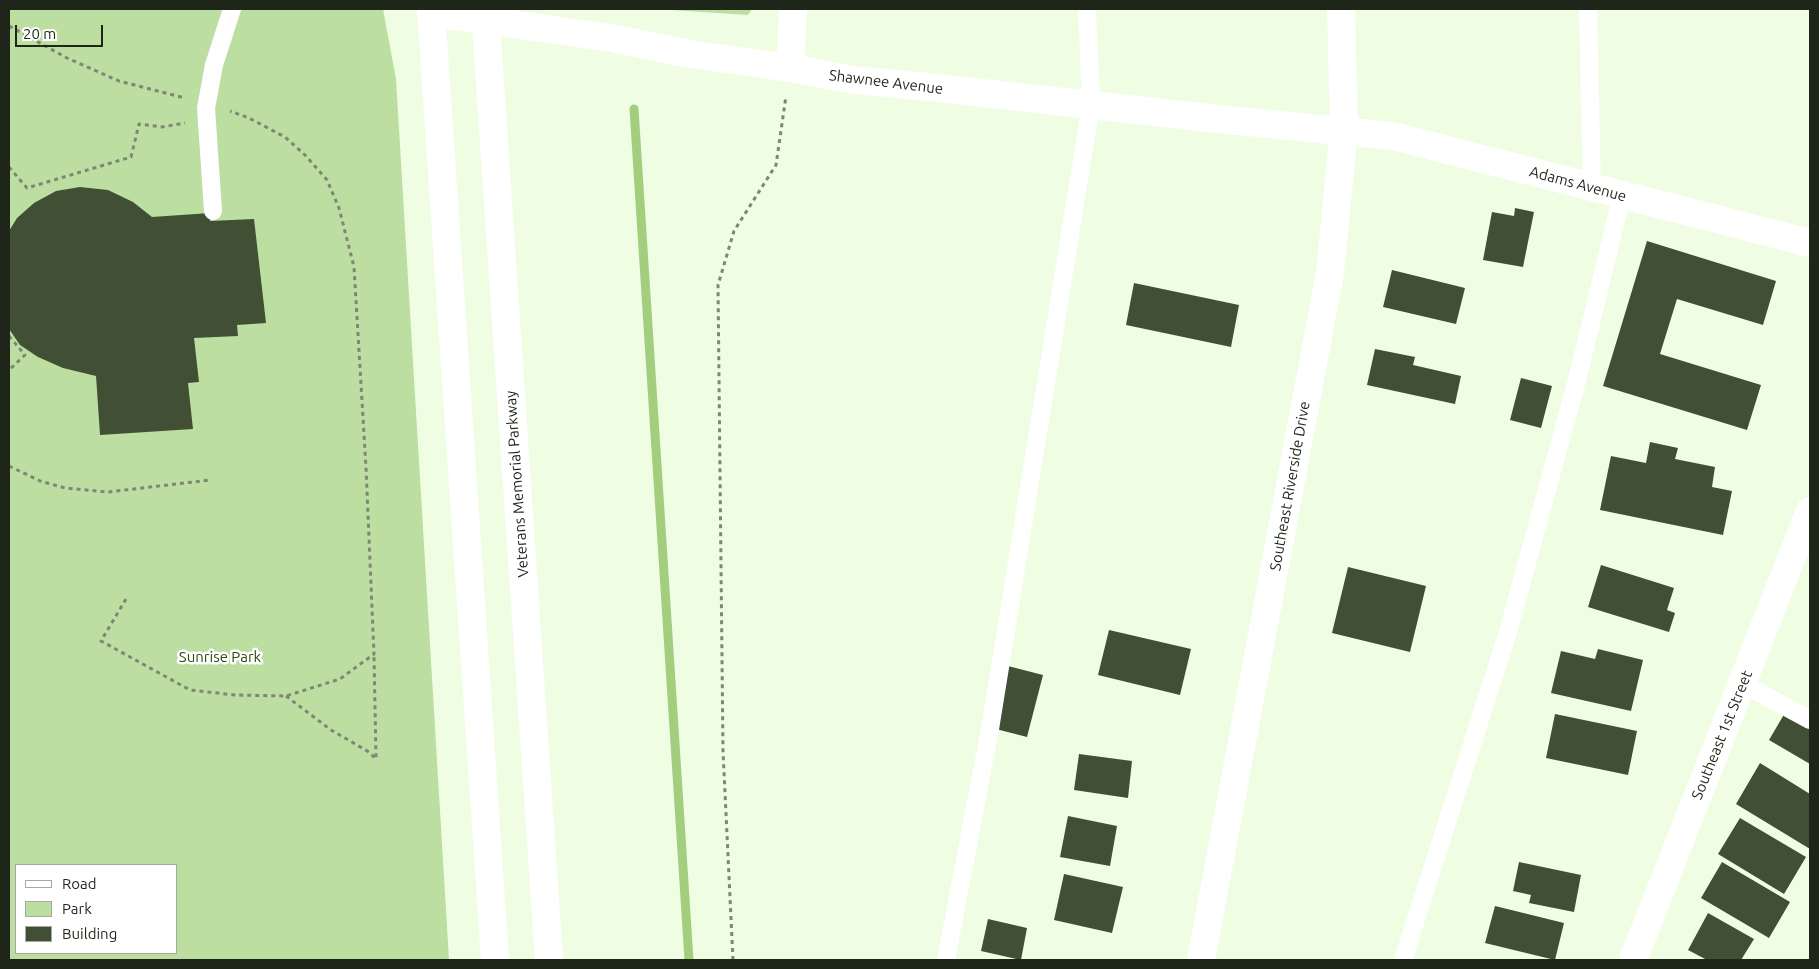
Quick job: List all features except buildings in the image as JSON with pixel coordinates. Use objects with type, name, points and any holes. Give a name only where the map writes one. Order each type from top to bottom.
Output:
[{"type":"main road","points":[[790,68],[793,9]]},
{"type":"main road","name":"Southeast Riverside Drive","points":[[1201,960],[1330,273],[1344,130],[1341,9]]},
{"type":"main road","points":[[431,11],[495,960]]},
{"type":"main road","name":"Shawnee Avenue","points":[[431,11],[486,14],[690,54],[790,68],[854,80],[1216,119],[1344,130]]},
{"type":"main road","name":"Veterans Memorial Parkway","points":[[486,14],[549,960]]},
{"type":"main road","name":"Adams Avenue","points":[[1344,130],[1393,136],[1810,243]]},
{"type":"main road","name":"Southeast 1st Street","points":[[1633,960],[1810,511]]},
{"type":"lane","points":[[213,211],[206,108],[214,65],[232,9]]},
{"type":"lane","points":[[946,960],[990,728],[1091,105],[1088,9]]},
{"type":"lane","points":[[1588,9],[1592,187]]},
{"type":"lane","points":[[1403,960],[1508,632],[1577,380],[1622,195]]},
{"type":"lane","points":[[1742,683],[1810,720]]},
{"type":"path","points":[[9,26],[67,58],[119,81],[190,99]]},
{"type":"path","points":[[733,960],[724,751],[718,285],[734,231],[776,165],[790,68]]},
{"type":"path","points":[[223,108],[249,118],[285,137],[305,155],[327,180],[339,208],[354,267],[366,468],[374,654],[376,759],[369,752],[331,730],[286,696]]},
{"type":"path","points":[[9,167],[27,188],[131,157],[139,124],[162,127],[183,124],[206,115]]},
{"type":"path","points":[[9,336],[25,355],[9,370]]},
{"type":"path","points":[[9,466],[40,481],[65,488],[108,492],[210,480]]},
{"type":"path","points":[[126,599],[101,641],[190,690],[235,695],[286,696],[340,680],[374,654]]},
{"type":"green space","name":"Sunrise Park","points":[[9,9],[383,9],[396,79],[449,960],[9,960]]},
{"type":"green space","points":[[656,9],[752,9],[748,15]]},
{"type":"waterway","points":[[634,109],[689,960]]}]
